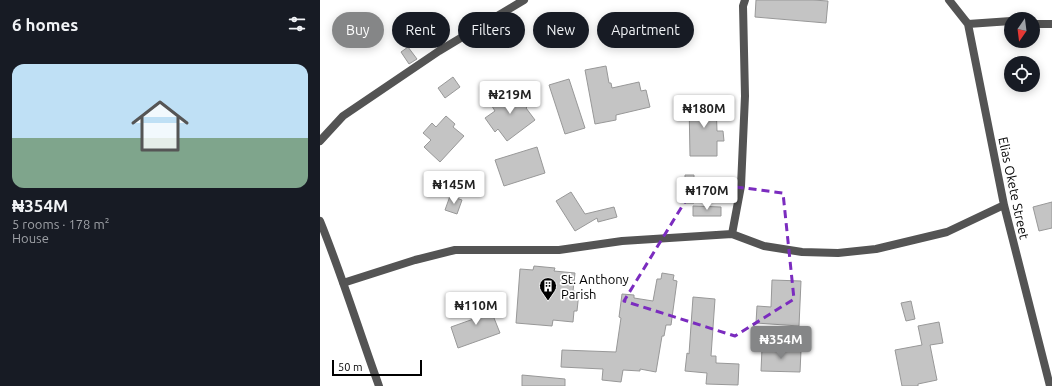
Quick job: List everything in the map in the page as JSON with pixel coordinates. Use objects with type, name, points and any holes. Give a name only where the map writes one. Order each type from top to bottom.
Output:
[{"type":"street","points":[[320,141],[343,116],[439,51],[524,0]]},
{"type":"street","points":[[732,234],[741,186],[745,96],[743,6],[745,0]]},
{"type":"street","name":"Elias Okete Street","points":[[949,0],[968,24],[1004,206],[1050,386]]},
{"type":"street","points":[[968,24],[1004,21]]},
{"type":"street","points":[[1040,24],[1052,24]]},
{"type":"street","points":[[343,283],[415,260],[455,250],[559,250],[622,241],[732,234],[764,246],[802,252],[838,253],[876,249],[947,232],[1004,206]]},
{"type":"street","points":[[320,221],[379,386]]},
{"type":"highlighted area","points":[[697,182],[783,193],[794,299],[735,336],[624,301]]},
{"type":"building","points":[[756,0],[828,1],[826,23],[755,17]]},
{"type":"building","points":[[409,48],[417,59],[409,64],[401,52]]},
{"type":"building","points":[[606,66],[609,83],[611,83],[612,88],[639,82],[641,91],[646,90],[650,107],[616,115],[616,120],[595,124],[585,70]]},
{"type":"building","points":[[453,77],[460,87],[445,98],[438,88]]},
{"type":"building","points":[[569,79],[585,128],[565,134],[549,85]]},
{"type":"building","points":[[519,92],[529,105],[526,108],[535,120],[507,141],[498,129],[495,132],[485,118],[495,111],[490,103],[504,93],[509,100]]},
{"type":"building","points":[[689,102],[716,102],[717,131],[723,131],[724,141],[717,141],[717,156],[690,156]]},
{"type":"building","points":[[446,116],[455,124],[453,127],[464,136],[440,162],[424,147],[431,140],[423,133],[432,123],[436,127]]},
{"type":"building","points":[[537,147],[545,173],[504,186],[495,160]]},
{"type":"building","points":[[685,175],[694,175],[694,203],[685,203]]},
{"type":"building","points":[[571,192],[585,214],[614,207],[617,217],[598,222],[597,218],[575,231],[556,201]]},
{"type":"building","points":[[450,196],[462,200],[457,214],[445,210]]},
{"type":"building","points":[[1052,202],[1052,228],[1039,231],[1033,207]]},
{"type":"building","points":[[693,206],[721,207],[721,216],[693,216]]},
{"type":"building","name":"St. Anthony Parish","points":[[534,266],[555,268],[554,271],[575,273],[573,291],[579,292],[577,311],[574,311],[573,322],[553,320],[552,326],[516,323],[520,269],[533,270]]},
{"type":"building","points":[[662,273],[674,275],[673,280],[677,281],[671,325],[666,325],[664,336],[662,336],[656,372],[640,369],[640,371],[623,370],[621,382],[602,380],[603,369],[561,367],[562,350],[616,352],[621,318],[619,317],[622,294],[634,295],[634,298],[653,301],[657,279],[661,279]]},
{"type":"building","points":[[772,280],[801,281],[799,326],[756,323],[757,306],[771,307]]},
{"type":"building","points":[[483,294],[500,333],[458,348],[451,327],[482,316],[474,297]]},
{"type":"building","points":[[693,297],[715,299],[711,356],[716,356],[716,363],[739,364],[738,385],[706,384],[707,373],[685,371],[687,353],[689,354]]},
{"type":"building","points":[[911,301],[915,319],[906,321],[901,303]]},
{"type":"building","points":[[939,322],[943,343],[930,345],[937,380],[918,384],[918,386],[902,386],[895,350],[922,345],[918,326]]},
{"type":"building","points":[[762,348],[801,350],[800,372],[761,371]]},
{"type":"building","points":[[522,375],[565,379],[565,386],[522,386]]},
{"type":"place","name":"St. Anthony Parish","points":[[548,301]]}]
